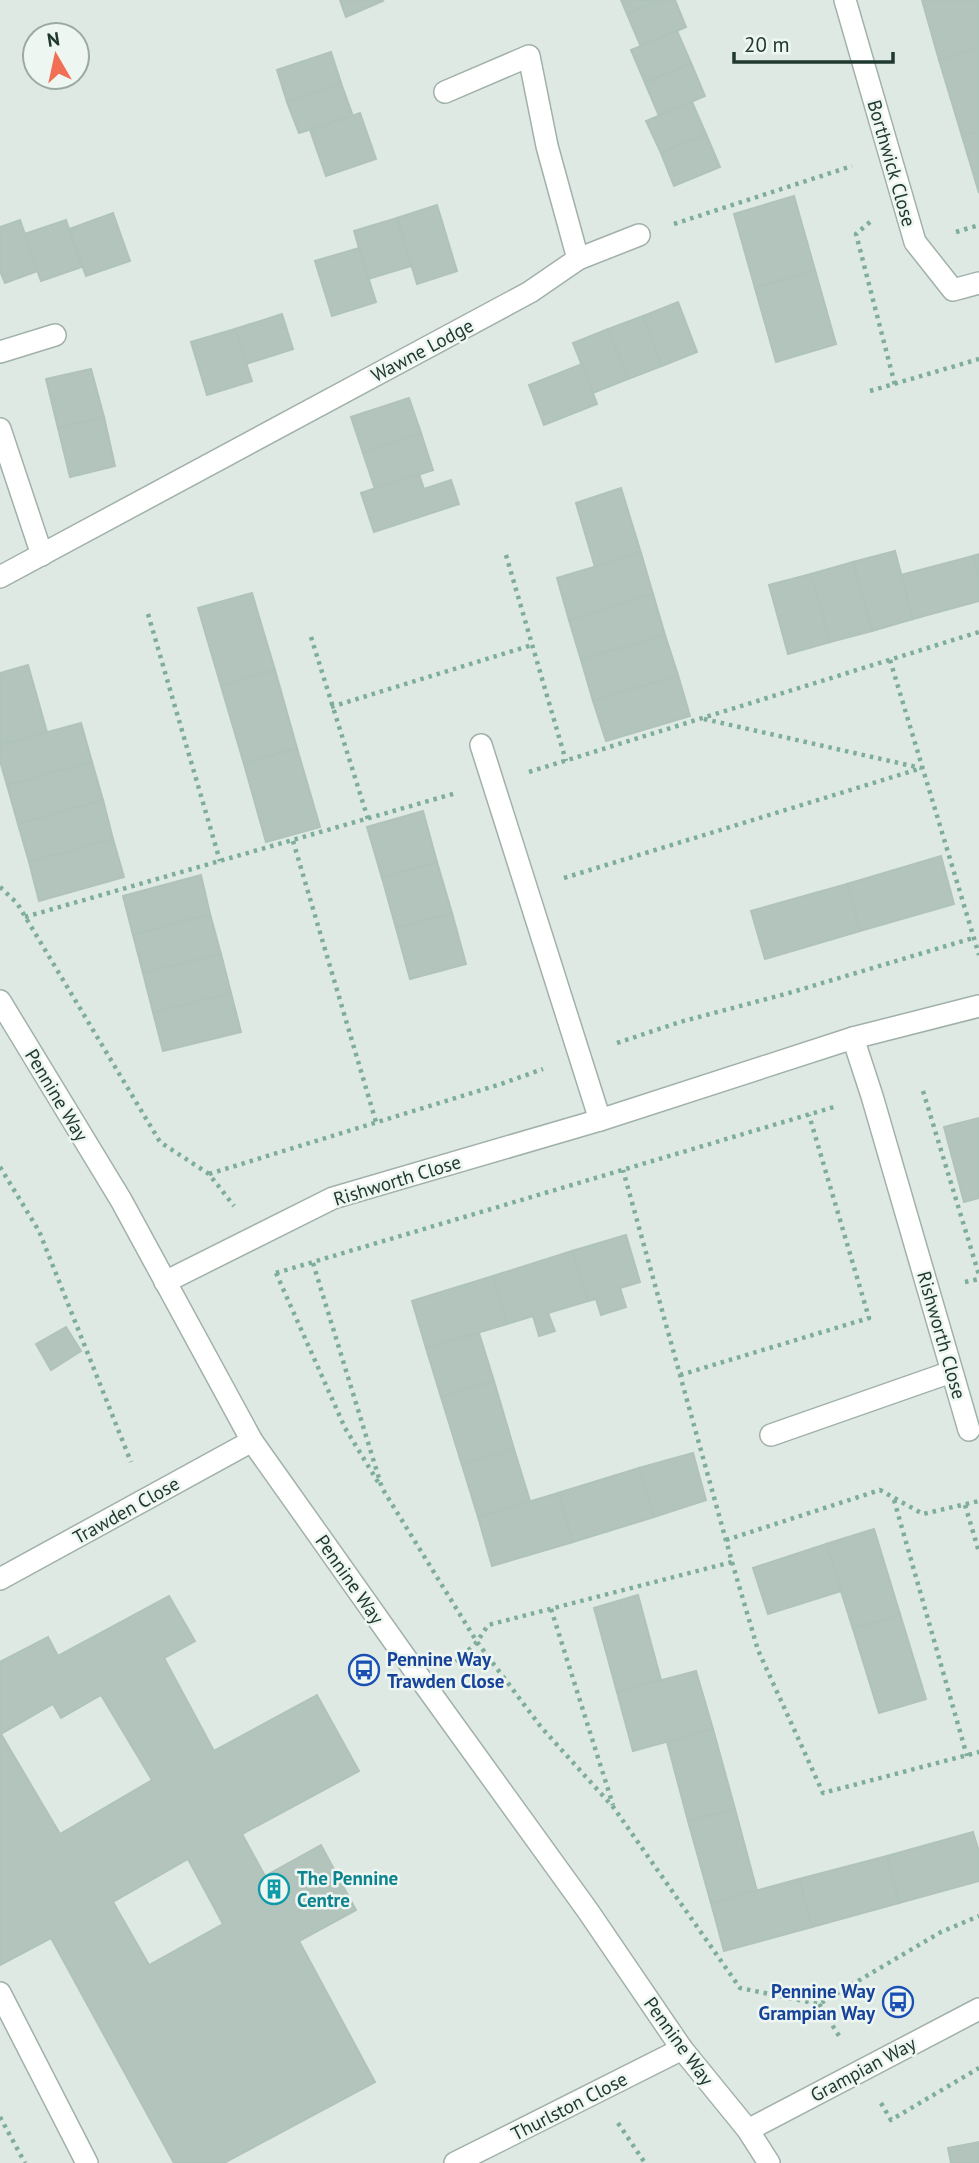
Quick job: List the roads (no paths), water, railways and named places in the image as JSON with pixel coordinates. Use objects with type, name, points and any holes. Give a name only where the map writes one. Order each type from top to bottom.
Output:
[{"type":"street","name":"Borthwick Close","points":[[845,0],[915,242],[953,290],[979,282]]},
{"type":"street","points":[[445,92],[528,56],[547,146],[578,259]]},
{"type":"street","name":"Wawne Lodge","points":[[0,577],[530,292],[578,259],[639,235]]},
{"type":"street","points":[[0,352],[55,335]]},
{"type":"street","points":[[0,429],[42,555]]},
{"type":"street","points":[[481,745],[600,1120]]},
{"type":"street","name":"Pennine Way","points":[[0,1001],[121,1200],[252,1441],[588,1911],[682,2049],[748,2130],[769,2163]]},
{"type":"street","name":"Rishworth Close","points":[[165,1282],[333,1198],[600,1120],[853,1038],[979,1006]]},
{"type":"street","name":"Rishworth Close","points":[[853,1038],[969,1430]]},
{"type":"street","points":[[771,1435],[951,1372]]},
{"type":"street","name":"Trawden Close","points":[[0,1579],[252,1441]]},
{"type":"street","points":[[0,1993],[87,2163]]},
{"type":"street","name":"Grampian Way","points":[[748,2130],[979,2009]]},
{"type":"street","name":"Thurlston Close","points":[[455,2163],[682,2049]]},
{"type":"place","name":"Pennine Way Trawden Close","points":[[364,1670]]},
{"type":"place","name":"The Pennine Centre","points":[[274,1889]]},
{"type":"place","name":"Pennine Way Grampian Way","points":[[898,2002]]}]
